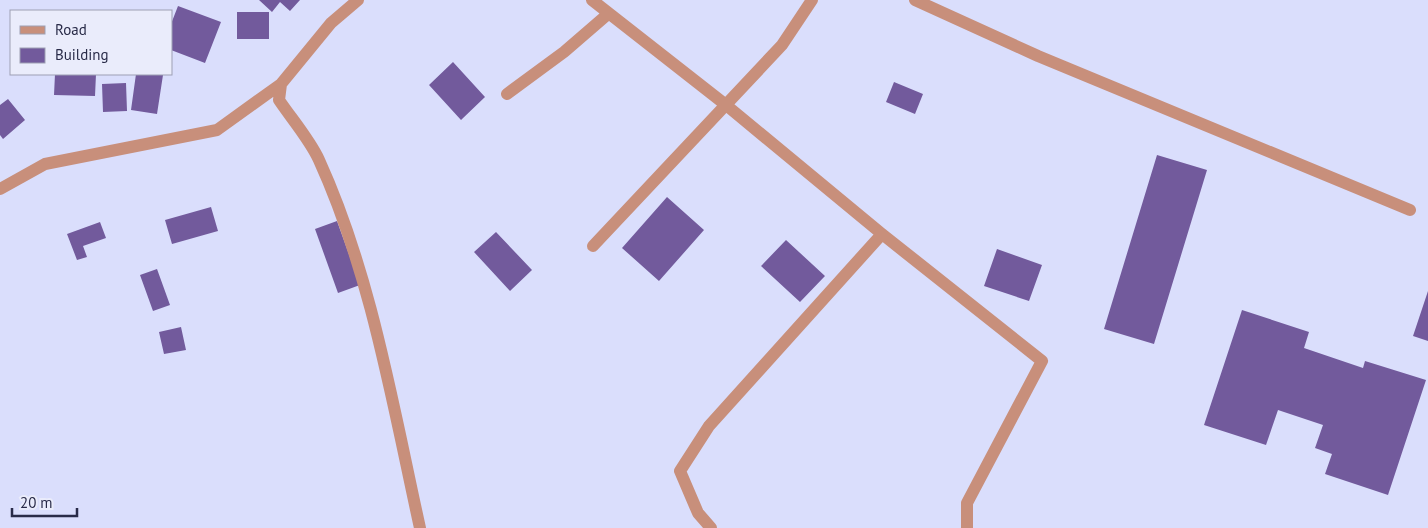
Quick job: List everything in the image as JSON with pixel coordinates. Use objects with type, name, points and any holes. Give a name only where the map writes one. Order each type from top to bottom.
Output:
[{"type":"street","points":[[0,189],[45,164],[217,130],[281,84],[331,23],[358,0]]},
{"type":"street","points":[[592,0],[726,105],[882,234],[1042,361],[967,503],[967,528]]},
{"type":"street","points":[[593,246],[782,45],[812,0]]},
{"type":"street","points":[[914,0],[1038,56],[1410,210]]},
{"type":"street","points":[[507,94],[564,52],[608,14]]},
{"type":"street","points":[[281,84],[279,100],[318,158],[359,263],[420,528]]},
{"type":"street","points":[[711,528],[698,513],[680,471],[709,426],[882,234]]},
{"type":"building","points":[[259,0],[300,0],[290,11],[280,2],[272,12]]},
{"type":"building","points":[[178,6],[221,22],[205,63],[172,50],[172,21]]},
{"type":"building","points":[[237,12],[269,12],[269,39],[237,39]]},
{"type":"building","points":[[453,62],[485,97],[461,120],[429,85]]},
{"type":"building","points":[[55,75],[96,75],[95,96],[54,95]]},
{"type":"building","points":[[136,75],[163,75],[157,114],[131,110]]},
{"type":"building","points":[[894,82],[923,94],[915,114],[886,102]]},
{"type":"building","points":[[126,83],[127,111],[103,112],[102,84]]},
{"type":"building","points":[[8,99],[25,120],[3,139],[0,135],[0,105]]},
{"type":"building","points":[[1157,155],[1207,170],[1154,344],[1104,329]]},
{"type":"building","points":[[667,197],[704,230],[659,281],[622,248]]},
{"type":"building","points":[[211,207],[218,231],[172,244],[165,220]]},
{"type":"building","points":[[337,221],[360,285],[338,293],[315,229]]},
{"type":"building","points":[[100,222],[106,238],[83,246],[87,257],[77,260],[67,234]]},
{"type":"building","points":[[496,232],[532,270],[510,291],[474,252]]},
{"type":"building","points":[[786,240],[825,276],[800,302],[761,266]]},
{"type":"building","points":[[997,249],[1042,265],[1029,301],[984,286]]},
{"type":"building","points":[[157,269],[170,305],[153,311],[140,275]]},
{"type":"building","points":[[1428,291],[1428,341],[1413,336]]},
{"type":"building","points":[[1242,310],[1309,332],[1304,348],[1363,368],[1365,361],[1426,380],[1388,495],[1325,474],[1332,454],[1315,448],[1323,425],[1278,410],[1266,445],[1204,425]]},
{"type":"building","points":[[181,327],[186,350],[164,354],[159,332]]}]
